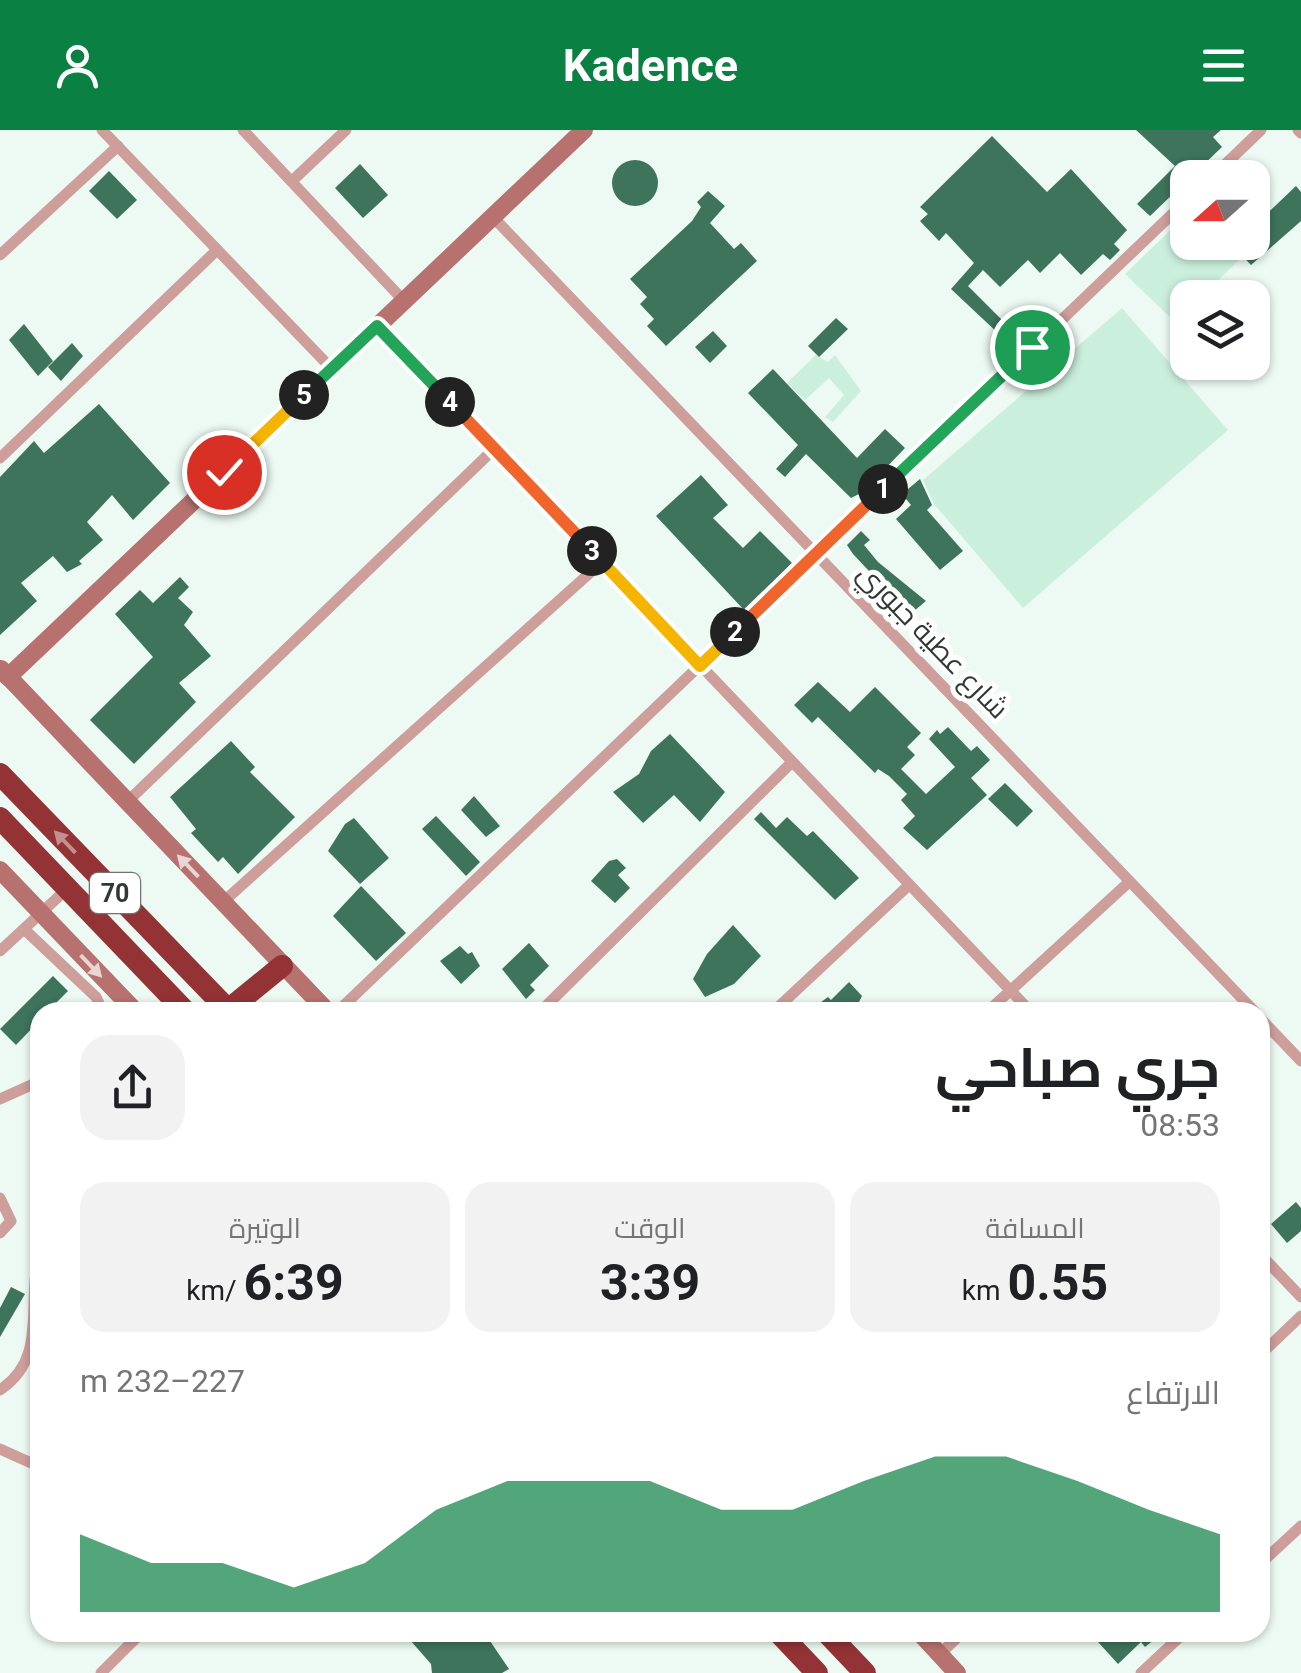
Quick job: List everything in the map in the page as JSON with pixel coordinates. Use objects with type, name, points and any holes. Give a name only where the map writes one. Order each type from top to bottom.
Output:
[{"type":"highway","name":"70","points":[[0,774],[220,1002]]},
{"type":"highway","name":"70","points":[[0,818],[176,1002]]},
{"type":"highway","points":[[240,1002],[282,966]]},
{"type":"highway","points":[[787,1642],[816,1673]]},
{"type":"highway","points":[[836,1642],[865,1673]]},
{"type":"street","points":[[102,130],[332,369]]},
{"type":"street","points":[[243,130],[404,301]]},
{"type":"street","points":[[292,181],[346,130]]},
{"type":"street","points":[[318,1002],[4,672],[584,130]]},
{"type":"street","points":[[1230,160],[1261,130]]},
{"type":"street","points":[[0,254],[118,146]]},
{"type":"street","name":"شارع عطية جبوري","points":[[492,217],[1245,1002]]},
{"type":"street","points":[[348,1002],[1170,217]]},
{"type":"street","points":[[0,458],[217,250]]},
{"type":"street","points":[[377,326],[1020,1002]]},
{"type":"street","points":[[128,802],[494,449]]},
{"type":"street","points":[[223,902],[602,562]]},
{"type":"street","points":[[550,1002],[792,762]]},
{"type":"street","points":[[0,870],[126,1002]]},
{"type":"street","points":[[998,1002],[1129,882]]},
{"type":"street","points":[[784,1002],[909,885]]},
{"type":"street","points":[[0,951],[68,888]]},
{"type":"street","points":[[24,929],[98,1002]]},
{"type":"street","points":[[1270,1028],[1301,1061]]},
{"type":"street","points":[[0,1099],[30,1086]]},
{"type":"street","points":[[0,1198],[10,1221],[0,1232]]},
{"type":"street","points":[[1270,1264],[1301,1296]]},
{"type":"street","points":[[1270,1345],[1301,1316]]},
{"type":"street","points":[[0,1390],[30,1351]]},
{"type":"street","points":[[0,1448],[30,1462]]},
{"type":"street","points":[[1270,1555],[1301,1526]]},
{"type":"street","points":[[101,1673],[132,1642]]},
{"type":"street","points":[[929,1642],[957,1673]]},
{"type":"street","points":[[940,1654],[953,1642]]},
{"type":"street","points":[[1141,1673],[1174,1642]]},
{"type":"green space","points":[[1170,230],[1170,260],[1239,260],[1218,280],[1170,280],[1170,317],[1125,274]]},
{"type":"green space","points":[[1122,308],[1170,363],[1170,380],[1185,380],[1228,430],[1023,608],[934,504],[923,480]]},
{"type":"green space","points":[[816,355],[828,362],[835,355],[861,391],[833,422],[825,417],[844,395],[829,378],[805,400],[787,383]]},
{"type":"building","points":[[1136,130],[1221,130],[1213,137],[1222,147],[1208,160],[1170,161]]},
{"type":"building","points":[[992,136],[1047,192],[1071,169],[1127,230],[1114,244],[1120,250],[1110,260],[1103,254],[1081,275],[1060,253],[1040,273],[1028,260],[1000,287],[983,270],[968,286],[1009,327],[1000,335],[951,289],[974,263],[946,233],[939,241],[920,221],[928,214],[920,207]]},
{"type":"building","points":[[635,160],[651,167],[658,183],[651,199],[635,206],[619,199],[612,183],[619,167]]},
{"type":"building","points":[[360,164],[388,195],[363,218],[335,188]]},
{"type":"building","points":[[109,171],[137,200],[117,219],[89,191]]},
{"type":"building","points":[[1170,171],[1170,197],[1150,216],[1137,204]]},
{"type":"building","points":[[1296,186],[1301,192],[1301,221],[1270,248],[1270,211]]},
{"type":"building","points":[[708,191],[725,206],[710,223],[734,249],[741,243],[757,261],[666,346],[647,326],[654,319],[640,304],[647,297],[630,279],[692,221],[701,207],[697,202]]},
{"type":"building","points":[[836,318],[848,329],[819,357],[808,346]]},
{"type":"building","points":[[24,324],[53,361],[38,376],[9,340]]},
{"type":"building","points":[[713,331],[727,346],[710,363],[695,347]]},
{"type":"building","points":[[72,343],[83,356],[61,381],[48,367]]},
{"type":"building","points":[[773,369],[857,458],[885,429],[905,448],[863,492],[851,498],[806,454],[785,477],[776,469],[798,445],[748,393]]},
{"type":"building","points":[[99,404],[170,483],[133,520],[112,495],[87,522],[103,540],[79,561],[82,564],[67,572],[53,556],[21,583],[37,601],[0,635],[0,477],[34,441],[44,453]]},
{"type":"building","points":[[701,475],[728,505],[713,518],[743,548],[760,531],[792,563],[744,610],[656,516]]},
{"type":"building","points":[[920,479],[932,505],[927,510],[963,551],[940,570],[896,519],[911,505],[902,494]]},
{"type":"building","points":[[861,531],[870,540],[864,545],[878,562],[926,601],[914,611],[904,598],[899,603],[847,545]]},
{"type":"building","points":[[180,577],[189,587],[178,598],[193,612],[184,625],[211,656],[179,683],[196,702],[134,764],[90,720],[153,657],[115,614],[140,590],[153,603]]},
{"type":"building","points":[[818,682],[850,712],[875,687],[921,733],[907,747],[915,755],[901,769],[926,794],[955,767],[929,739],[937,730],[940,734],[948,727],[971,751],[977,746],[990,760],[971,778],[987,795],[927,850],[903,828],[915,816],[901,800],[907,794],[889,776],[878,769],[875,773],[818,717],[812,723],[794,705]]},
{"type":"building","points":[[670,734],[725,792],[700,822],[674,795],[643,823],[613,792],[639,774],[651,751]]},
{"type":"building","points":[[231,741],[255,767],[250,772],[295,817],[238,874],[223,857],[218,862],[191,833],[196,829],[170,797]]},
{"type":"building","points":[[1005,783],[1033,811],[1017,827],[988,799]]},
{"type":"building","points":[[474,796],[500,826],[486,837],[461,810]]},
{"type":"building","points":[[761,812],[776,828],[787,817],[807,836],[813,831],[859,878],[835,900],[754,819]]},
{"type":"building","points":[[436,816],[480,862],[466,876],[422,829]]},
{"type":"building","points":[[354,818],[389,858],[360,884],[328,851],[345,824]]},
{"type":"building","points":[[617,859],[626,868],[618,875],[630,888],[615,903],[591,881],[609,861]]},
{"type":"building","points":[[361,886],[406,933],[376,961],[333,916]]},
{"type":"building","points":[[733,925],[761,956],[734,984],[705,997],[693,979],[707,954]]},
{"type":"building","points":[[529,943],[549,966],[530,985],[535,990],[526,999],[502,969]]},
{"type":"building","points":[[460,946],[468,954],[472,952],[480,966],[461,984],[440,961]]},
{"type":"building","points":[[53,976],[68,991],[57,1002],[30,1002],[30,1030],[16,1045],[0,1029]]},
{"type":"building","points":[[849,982],[862,996],[859,1002],[821,1002],[828,997],[831,1000]]},
{"type":"building","points":[[1296,1202],[1301,1208],[1301,1231],[1287,1243],[1271,1224]]},
{"type":"building","points":[[11,1287],[25,1294],[0,1337],[0,1308]]},
{"type":"building","points":[[412,1642],[491,1642],[509,1669],[502,1673],[432,1673],[431,1664]]},
{"type":"building","points":[[1098,1642],[1141,1642],[1118,1664]]},
{"type":"route","points":[[224,472],[377,326],[700,666],[1032,347]]}]
